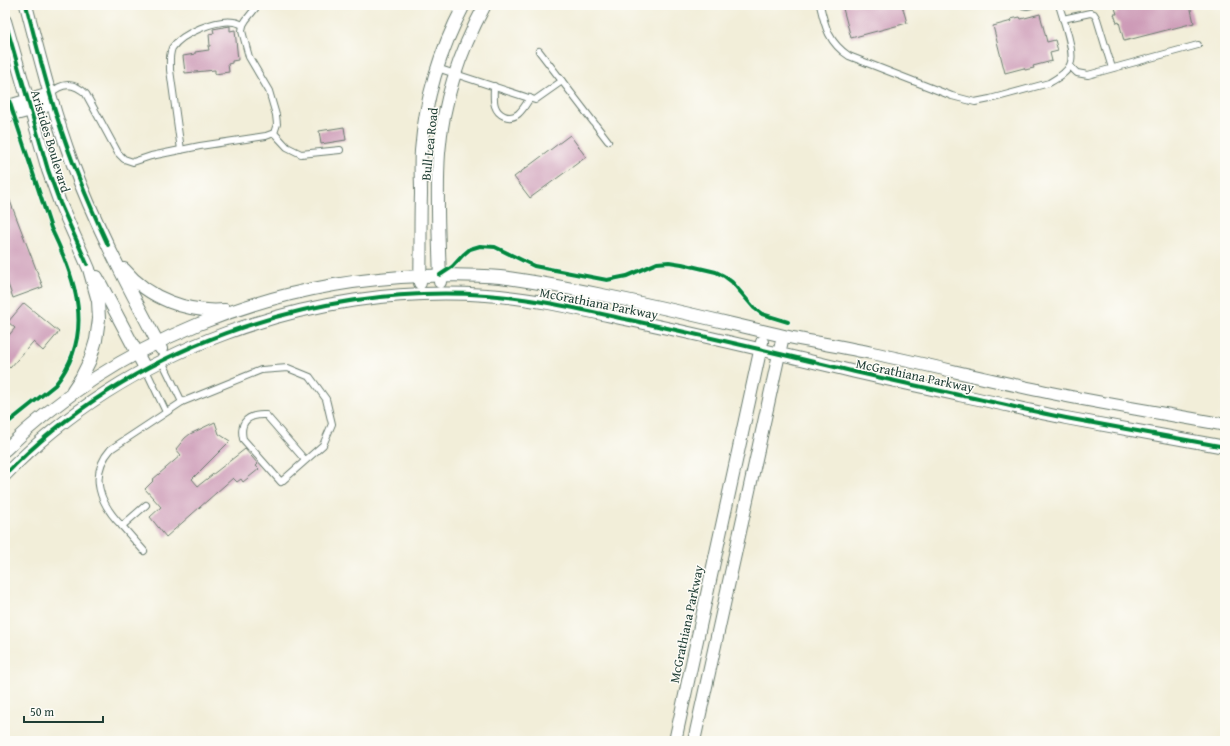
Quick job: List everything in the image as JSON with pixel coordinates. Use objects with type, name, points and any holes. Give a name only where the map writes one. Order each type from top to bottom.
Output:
[{"type":"street","name":"Aristides Boulevard","points":[[26,5],[52,99],[72,162],[108,245],[158,343],[164,360]]},
{"type":"street","name":"Bull Lea Road","points":[[420,294],[421,153],[423,127],[437,68],[456,20],[464,5]]},
{"type":"street","name":"Bull Lea Road","points":[[440,293],[439,154],[441,132],[455,73],[470,33],[485,5]]},
{"type":"street","name":"Aristides Boulevard","points":[[5,21],[48,170],[60,203],[146,370]]},
{"type":"street","points":[[5,107],[29,105],[52,99]]},
{"type":"street","points":[[5,117],[29,105]]},
{"type":"street","name":"Aristides Boulevard","points":[[64,400],[81,378],[90,360],[96,340],[99,319],[95,286],[73,230]]},
{"type":"street","name":"Aristides Boulevard","points":[[108,245],[128,274],[139,284],[159,297],[180,305],[198,309],[216,311],[237,310]]},
{"type":"street","name":"McGrathiana Parkway","points":[[5,450],[43,416],[107,370],[137,353],[200,324],[237,310],[291,294],[327,286],[371,279],[440,275],[490,276],[537,282],[654,305],[784,336],[1043,391],[1225,425]]},
{"type":"street","name":"McGrathiana Parkway","points":[[5,475],[45,438],[76,414],[112,390],[164,360],[233,330],[323,305],[367,298],[440,293],[486,295],[554,303],[779,353],[841,369],[1063,417],[1225,447]]},
{"type":"street","name":"McGrathiana Parkway","points":[[675,741],[764,331]]},
{"type":"street","points":[[694,741],[784,336]]},
{"type":"lane","points":[[52,99],[56,87],[70,84],[80,88],[86,94],[118,153],[124,159],[133,162],[181,150],[266,136],[274,132],[277,124],[276,115],[269,91],[249,57],[242,31],[243,25],[258,5]]},
{"type":"lane","points":[[820,5],[826,28],[832,41],[849,56],[952,96],[975,102],[1049,83],[1058,78],[1070,66],[1073,54],[1059,5]]},
{"type":"lane","points":[[1022,5],[1031,5]]},
{"type":"lane","points":[[1063,19],[1090,13],[1094,14],[1097,19],[1112,68]]},
{"type":"lane","points":[[181,150],[170,70],[169,60],[171,50],[190,32],[214,24],[234,22],[243,25]]},
{"type":"lane","points":[[1070,66],[1077,73],[1088,75],[1198,45]]},
{"type":"lane","points":[[539,51],[608,141]]},
{"type":"lane","points":[[437,68],[535,100],[562,81]]},
{"type":"lane","points":[[494,86],[494,105],[499,114],[507,117],[517,115],[530,98]]},
{"type":"lane","points":[[274,132],[287,147],[301,154],[340,150]]},
{"type":"lane","points":[[164,360],[182,402]]},
{"type":"lane","points":[[144,551],[114,518],[102,499],[98,481],[104,457],[111,449],[182,402],[261,370],[288,368],[310,377],[326,399],[332,424],[323,445],[281,482],[243,439],[241,432],[246,420],[255,414],[266,415],[305,460]]},
{"type":"lane","points":[[146,370],[166,412]]},
{"type":"lane","points":[[122,526],[146,505]]},
{"type":"building","points":[[842,5],[902,5],[907,23],[851,38]]},
{"type":"building","points":[[1114,5],[1190,5],[1194,23],[1124,41],[1119,22],[1117,23],[1114,14],[1117,14]]},
{"type":"building","points":[[1040,14],[1047,42],[1055,40],[1058,51],[1050,53],[1052,61],[1033,66],[1034,68],[1025,70],[1024,68],[1005,73],[993,26],[1012,21],[1011,19],[1020,17],[1021,19]]},
{"type":"building","points":[[230,26],[230,31],[235,30],[238,60],[232,61],[232,63],[228,64],[229,72],[215,74],[215,70],[185,73],[183,56],[209,50],[209,34],[214,33],[213,29]]},
{"type":"building","points":[[344,127],[346,140],[321,144],[319,131]]},
{"type":"building","points":[[570,135],[586,157],[530,198],[514,177]]},
{"type":"building","points":[[5,188],[43,287],[13,298],[5,276]]},
{"type":"building","points":[[24,303],[59,332],[43,351],[33,342],[10,368],[5,364],[5,340],[15,328],[8,322]]},
{"type":"building","points":[[215,422],[219,434],[230,441],[192,479],[198,486],[245,449],[258,464],[256,466],[259,469],[243,482],[241,479],[237,482],[233,478],[166,537],[150,517],[161,507],[145,489],[153,481],[152,480],[181,455],[176,449],[185,438]]},
{"type":"cycle path","points":[[26,5],[48,89],[62,133],[108,245]]},
{"type":"cycle path","points":[[5,21],[48,170],[60,203],[87,264]]},
{"type":"cycle path","points":[[5,88],[51,228],[68,267],[78,307],[78,327],[75,346],[68,366],[55,385],[5,425]]},
{"type":"cycle path","points":[[440,275],[452,267],[470,249],[480,246],[495,247],[534,266],[607,280],[627,276],[657,263],[669,262],[716,272],[724,276],[732,282],[754,308],[762,314],[788,322]]},
{"type":"cycle path","points":[[5,475],[53,431],[107,392],[164,360],[226,333],[289,313],[354,300],[420,294],[504,296],[556,304],[1039,412],[1225,447]]}]
